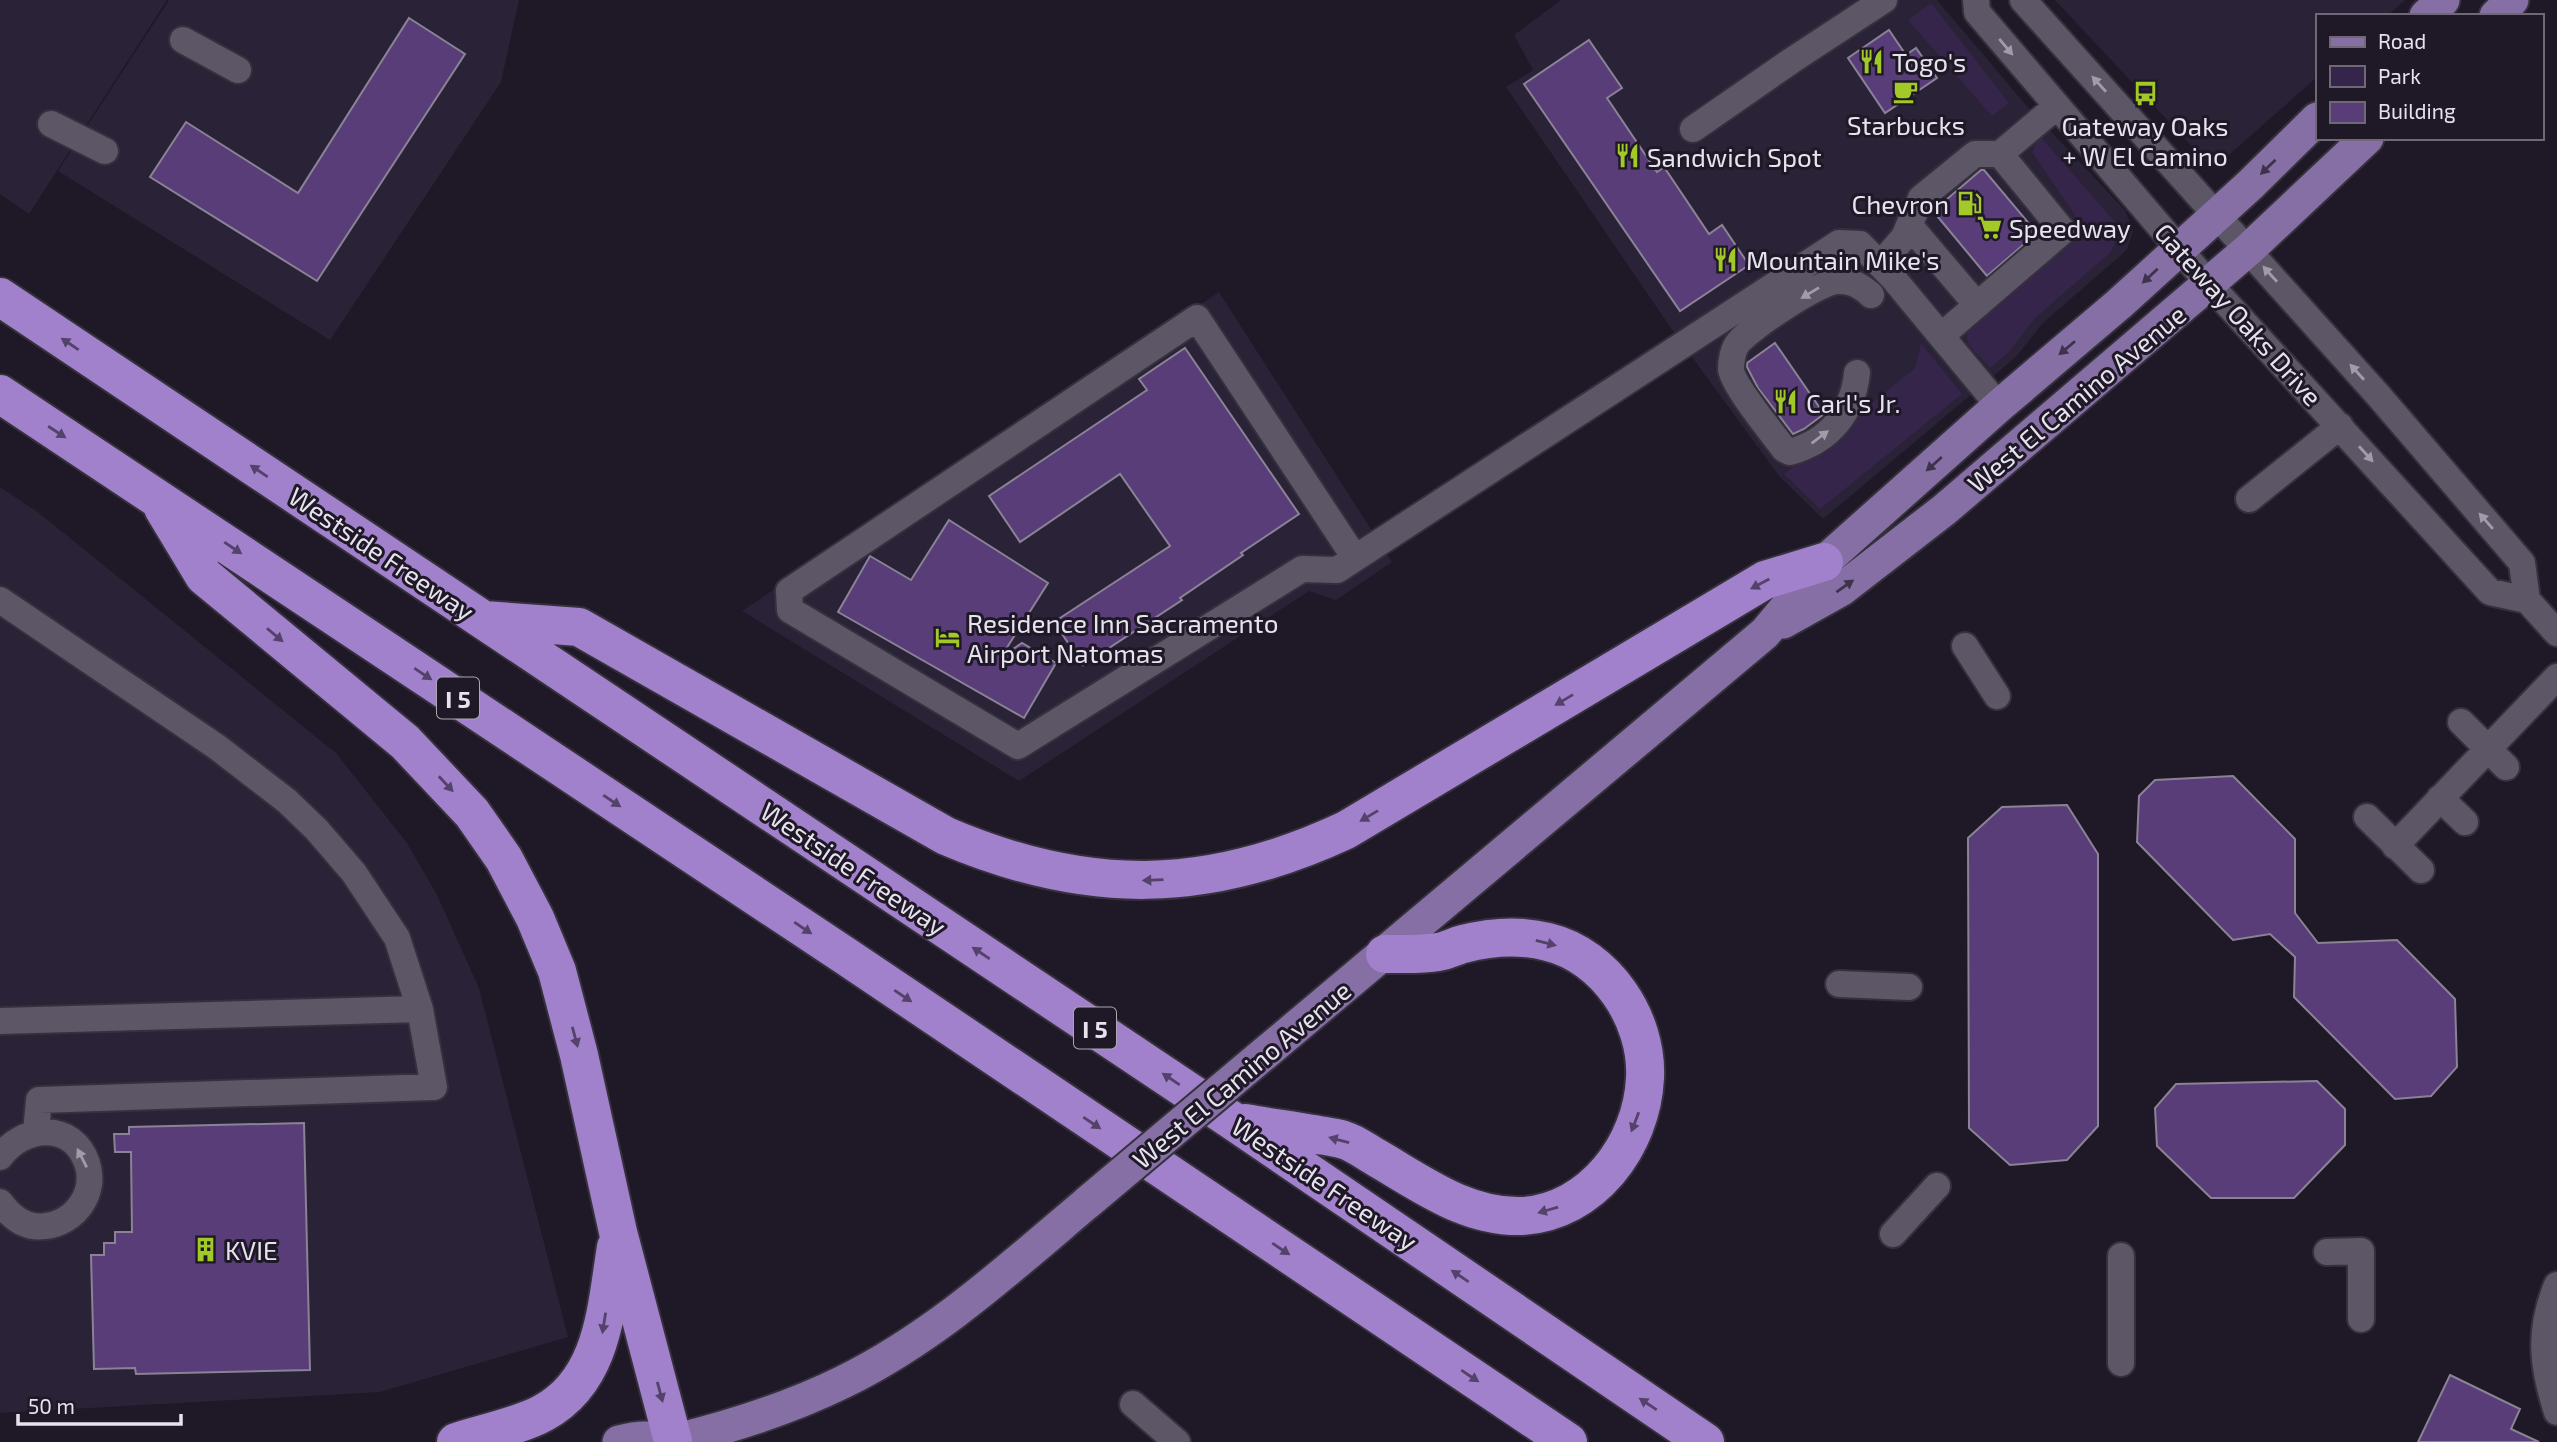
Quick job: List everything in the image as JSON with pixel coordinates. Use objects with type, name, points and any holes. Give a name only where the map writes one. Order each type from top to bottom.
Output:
[{"type":"highway","name":"Westside Freeway","points":[[0,297],[1233,1121],[1705,1442]]},
{"type":"highway","name":"I 5","points":[[0,394],[1568,1442]]},
{"type":"highway","points":[[156,497],[204,576],[405,742],[472,813],[505,859],[555,963],[579,1055],[618,1231],[672,1441]]},
{"type":"highway","points":[[481,620],[579,627],[946,836],[991,855],[1036,868],[1083,877],[1157,880],[1209,875],[1260,864],[1309,848],[1346,830],[1765,580],[1824,562]]},
{"type":"highway","points":[[1233,1121],[1345,1140],[1462,1206],[1485,1214],[1526,1215],[1553,1210],[1578,1198],[1597,1184],[1613,1167],[1625,1148],[1642,1104],[1646,1076],[1638,1029],[1627,1005],[1612,983],[1592,964],[1570,950],[1549,942],[1523,938],[1478,941],[1439,952],[1385,954]]},
{"type":"highway","points":[[456,1442],[542,1414],[564,1399],[582,1378],[602,1335],[618,1231]]},
{"type":"main road","points":[[2428,14],[2443,0]]},
{"type":"main road","points":[[2498,14],[2512,0]]},
{"type":"main road","name":"West El Camino Avenue","points":[[619,1442],[643,1438],[672,1441],[754,1419],[799,1402],[846,1381],[974,1298],[1765,632],[1824,562],[1998,406],[2119,304],[2316,120]]},
{"type":"main road","name":"West El Camino Avenue","points":[[1765,632],[1842,589],[1944,510],[2248,250],[2365,140]]},
{"type":"street","points":[[1693,129],[1884,0]]},
{"type":"street","name":"Gateway Oaks Drive","points":[[1976,0],[1977,12],[2209,284],[2490,592],[2528,600],[2522,563],[2378,395],[2023,0]]},
{"type":"street","points":[[183,40],[238,71]]},
{"type":"street","points":[[1880,265],[1904,237],[1921,198],[1975,154],[2000,154],[2057,106]]},
{"type":"street","points":[[51,124],[105,151]]},
{"type":"street","points":[[1941,336],[2063,231],[2000,154]]},
{"type":"street","points":[[1909,225],[1977,305]]},
{"type":"street","points":[[1355,558],[1197,318],[789,591],[790,610],[1018,746],[1302,569],[1336,570],[1355,558],[1839,243],[1860,244],[1998,406]]},
{"type":"street","points":[[1857,373],[1852,402],[1842,420],[1814,442],[1790,452],[1784,449],[1753,407],[1731,373],[1731,361],[1735,346],[1749,332],[1823,285],[1838,281],[1853,283],[1871,295]]},
{"type":"street","points":[[2249,499],[2340,426]]},
{"type":"street","points":[[0,600],[217,747],[287,801],[354,873],[397,938],[420,1009],[434,1087],[39,1100],[36,1132]]},
{"type":"street","points":[[2528,600],[2557,633]]},
{"type":"street","points":[[1965,646],[1997,696]]},
{"type":"street","points":[[2395,846],[2440,798],[2497,759],[2557,677]]},
{"type":"street","points":[[2461,722],[2497,759]]},
{"type":"street","points":[[2440,798],[2465,822]]},
{"type":"street","points":[[2367,817],[2421,870]]},
{"type":"street","points":[[1839,984],[1909,987]]},
{"type":"street","points":[[0,1021],[420,1009]]},
{"type":"street","points":[[0,1157],[8,1146],[21,1136],[36,1132],[60,1136],[78,1149],[86,1162],[89,1178],[87,1193],[80,1207],[69,1218],[55,1225],[39,1227],[24,1223],[4,1212]]},
{"type":"street","points":[[1893,1234],[1937,1186]]},
{"type":"street","points":[[2327,1252],[2361,1251],[2361,1318]]},
{"type":"street","points":[[2121,1256],[2121,1363]]},
{"type":"street","points":[[2557,1285],[2544,1328],[2543,1348],[2547,1381],[2557,1412]]},
{"type":"street","points":[[1133,1404],[1177,1442]]},
{"type":"shaded area","points":[[0,0],[167,0],[29,214],[0,194]]},
{"type":"shaded area","points":[[169,0],[519,0],[501,82],[330,340],[58,171]]},
{"type":"shaded area","points":[[1561,0],[1937,0],[2026,105],[2125,210],[2133,231],[2127,250],[2043,323],[2016,357],[1823,519],[1779,476],[1675,334],[1506,87],[1533,70],[1514,35]]},
{"type":"shaded area","points":[[2055,0],[2405,0],[2389,14],[2316,14],[2316,78],[2213,169]]},
{"type":"shaded area","points":[[1219,292],[1392,562],[1336,600],[1309,591],[1019,781],[742,611]]},
{"type":"shaded area","points":[[0,487],[39,513],[336,753],[407,843],[437,895],[479,988],[568,1337],[380,1392],[0,1413]]},
{"type":"green space","points":[[1931,3],[2009,103],[1992,116],[1908,20]]},
{"type":"green space","points":[[2040,136],[2121,229],[2111,252],[2035,318],[2009,352],[1990,368],[1967,339],[1966,333],[1972,317],[2076,229],[2075,215],[2032,152]]},
{"type":"green space","points":[[1921,343],[1962,394],[1820,509],[1784,474],[1915,368]]},
{"type":"building","points":[[409,18],[465,54],[317,281],[150,177],[186,122],[298,193]]},
{"type":"building","points":[[1889,30],[1906,55],[1916,48],[1937,78],[1885,113],[1848,58]]},
{"type":"building","points":[[1589,40],[1622,88],[1607,98],[1657,172],[1664,167],[1709,234],[1722,225],[1749,265],[1680,311],[1524,84]]},
{"type":"building","points":[[1984,170],[2037,233],[1987,276],[1933,211]]},
{"type":"building","points":[[1775,343],[1824,414],[1793,434],[1758,388],[1747,367],[1747,363]]},
{"type":"building","points":[[1185,348],[1299,514],[1241,553],[1243,555],[1180,598],[1182,600],[1083,665],[1054,622],[1170,546],[1120,474],[1020,542],[989,496],[1147,390],[1139,379]]},
{"type":"building","name":"Residence Inn Sacramento Airport Natomas","points":[[949,520],[1048,583],[1001,657],[1022,643],[1056,663],[1024,718],[838,612],[870,556],[911,580]]},
{"type":"building","points":[[2233,776],[2295,839],[2295,913],[2318,943],[2397,940],[2455,999],[2457,1067],[2431,1096],[2395,1099],[2294,997],[2295,957],[2270,934],[2233,940],[2137,842],[2139,796],[2155,780]]},
{"type":"building","points":[[2067,805],[2098,854],[2098,1126],[2067,1160],[2010,1165],[1969,1128],[1968,838],[2002,807]]},
{"type":"building","points":[[2317,1081],[2345,1109],[2345,1145],[2294,1198],[2211,1198],[2157,1146],[2155,1108],[2176,1084]]},
{"type":"building","name":"KVIE","points":[[304,1123],[310,1370],[136,1374],[135,1368],[94,1369],[91,1255],[104,1255],[104,1243],[115,1243],[115,1232],[132,1232],[131,1152],[115,1152],[114,1134],[129,1134],[129,1127]]},
{"type":"building","points":[[2450,1375],[2520,1409],[2511,1429],[2539,1442],[2418,1442]]},
{"type":"place","name":"Togo's","points":[[1872,61]]},
{"type":"place","name":"Starbucks","points":[[1906,92]]},
{"type":"place","name":"Gateway Oaks + W El Camino","points":[[2145,93]]},
{"type":"place","name":"Sandwich Spot","points":[[1627,156]]},
{"type":"place","name":"Chevron","points":[[1969,203]]},
{"type":"place","name":"Speedway","points":[[1989,227]]},
{"type":"place","name":"Mountain Mike's","points":[[1726,259]]},
{"type":"place","name":"Carl's Jr.","points":[[1786,402]]},
{"type":"place","name":"Residence Inn Sacramento Airport Natomas","points":[[947,637]]},
{"type":"place","name":"KVIE","points":[[205,1249]]}]
